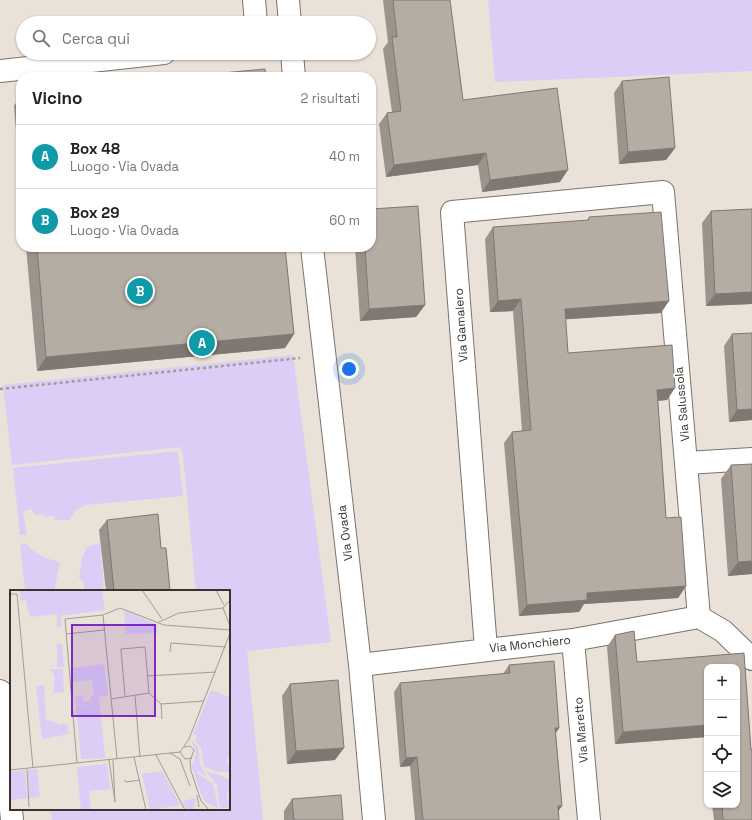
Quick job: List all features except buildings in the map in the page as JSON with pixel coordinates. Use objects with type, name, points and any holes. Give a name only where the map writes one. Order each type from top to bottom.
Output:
[{"type":"street","points":[[254,0],[255,16]]},
{"type":"street","points":[[288,0],[289,16]]},
{"type":"street","points":[[0,72],[104,60]]},
{"type":"street","points":[[293,60],[294,72]]},
{"type":"street","name":"Via Salussola","points":[[663,192],[699,617]]},
{"type":"street","name":"Via Gamalero","points":[[486,649],[452,212],[663,192]]},
{"type":"street","name":"Via Ovada","points":[[313,252],[360,665],[374,820]]},
{"type":"street","points":[[687,463],[752,459]]},
{"type":"street","points":[[699,617],[723,632],[752,659]]},
{"type":"street","name":"Via Monchiero","points":[[360,665],[486,649],[573,640],[699,617]]},
{"type":"street","name":"Via Maretto","points":[[573,640],[589,820]]},
{"type":"street","points":[[0,691],[10,798]]},
{"type":"street","points":[[11,810],[12,820]]},
{"type":"path","points":[[0,389],[324,355]]},
{"type":"shaded area","points":[[488,0],[752,0],[752,71],[495,82]]},
{"type":"shaded area","points":[[293,355],[331,642],[247,651],[263,820],[52,820],[50,810],[230,810],[230,590],[196,590],[183,455],[180,447],[12,465],[3,385]]},
{"type":"shaded area","points":[[178,451],[183,496],[85,505],[75,511],[70,520],[55,520],[55,516],[44,517],[43,514],[34,515],[32,509],[23,511],[27,535],[20,535],[13,468]]},
{"type":"shaded area","points":[[26,543],[33,551],[46,558],[60,562],[54,590],[25,590],[20,544]]},
{"type":"shaded area","points":[[100,543],[104,590],[84,590],[84,582],[79,578],[82,558],[87,547]]},
{"type":"place","name":"Box 29","points":[[140,291]]},
{"type":"place","name":"Box 48","points":[[202,343]]}]
